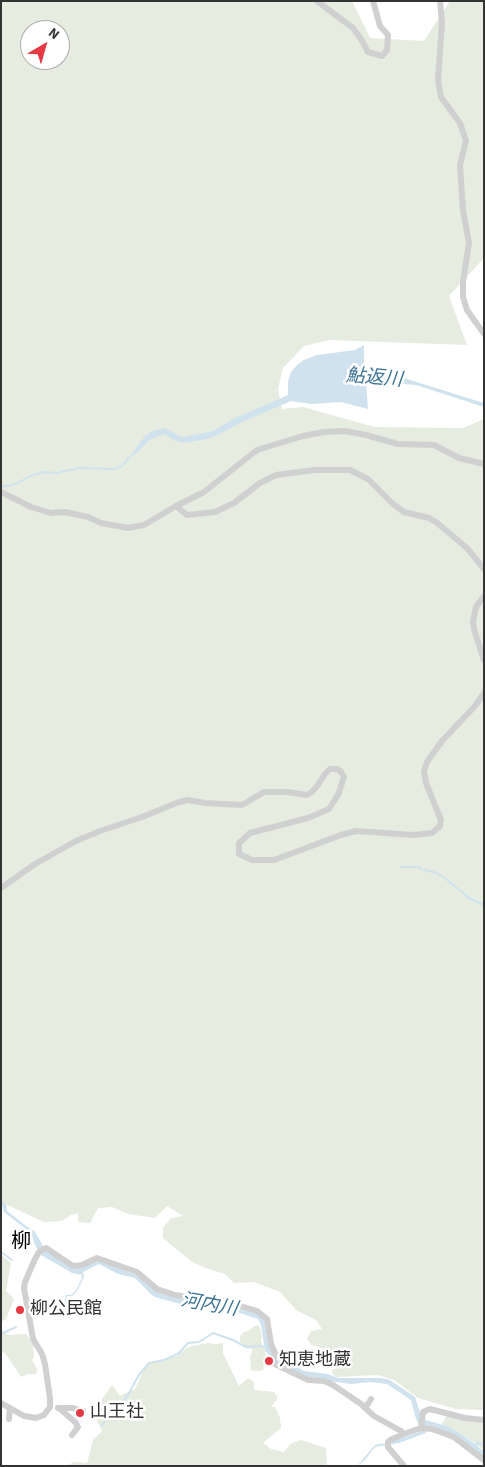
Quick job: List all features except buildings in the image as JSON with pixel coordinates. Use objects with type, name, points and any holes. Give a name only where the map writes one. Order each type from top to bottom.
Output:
[{"type":"street","points":[[317,1],[353,28],[368,52],[382,56],[387,50],[388,35],[380,26],[373,1]]},
{"type":"street","points":[[440,1],[442,23],[438,80],[441,97],[460,123],[466,141],[460,165],[463,210],[469,243],[463,282],[463,297],[467,310],[484,334]]},
{"type":"street","points":[[1,492],[31,507],[51,513],[65,512],[88,517],[101,523],[128,528],[144,525],[204,492],[257,450],[296,437],[324,432],[345,431],[398,444],[434,445],[459,458],[484,464]]},
{"type":"street","points":[[176,506],[187,515],[215,512],[225,508],[260,483],[276,475],[315,470],[350,470],[368,479],[393,504],[404,512],[429,518],[436,522],[467,548],[484,569]]},
{"type":"street","points":[[484,596],[476,608],[473,621],[484,660]]},
{"type":"street","points":[[1,888],[36,864],[80,839],[179,802],[188,800],[242,805],[264,792],[287,792],[307,795],[312,792],[330,768],[337,769],[344,777],[335,801],[329,809],[308,818],[250,832],[239,843],[239,854],[252,860],[274,860],[340,835],[356,831],[413,835],[432,833],[440,826],[441,820],[426,783],[424,771],[427,762],[442,741],[475,706],[484,693]]},
{"type":"street","points":[[1,1403],[24,1416],[36,1418],[44,1416],[50,1406],[45,1364],[42,1354],[33,1339],[24,1288],[30,1268],[42,1250],[46,1248],[73,1266],[82,1265],[97,1258],[137,1272],[157,1289],[174,1295],[221,1300],[263,1314],[266,1319],[275,1364],[308,1380],[324,1381],[333,1385],[374,1416],[404,1434]]},
{"type":"street","points":[[364,1407],[371,1399]]},
{"type":"street","points":[[50,1406],[83,1411]]},
{"type":"street","points":[[9,1419],[10,1408]]},
{"type":"street","points":[[59,1408],[76,1422],[78,1427],[72,1435]]},
{"type":"street","points":[[423,1426],[423,1412],[430,1410],[484,1420]]},
{"type":"street","points":[[404,1466],[388,1444],[404,1434],[423,1426],[454,1438],[484,1460]]},
{"type":"shaded area","points":[[1,1],[352,1],[370,38],[424,41],[450,1],[484,1],[484,258],[449,296],[467,345],[329,340],[304,346],[283,368],[278,389],[282,409],[303,407],[375,427],[463,428],[484,419],[484,1410],[456,1409],[418,1398],[394,1380],[377,1375],[336,1377],[332,1373],[333,1369],[339,1368],[334,1359],[321,1348],[312,1345],[307,1339],[311,1331],[322,1329],[316,1320],[296,1310],[280,1292],[254,1282],[234,1283],[225,1274],[192,1262],[163,1238],[163,1228],[171,1218],[183,1216],[167,1206],[155,1218],[128,1214],[112,1207],[98,1208],[90,1223],[78,1222],[78,1213],[62,1221],[44,1222],[1,1202]]},
{"type":"shaded area","points":[[1,1255],[11,1263],[6,1291],[14,1299],[6,1319],[1,1322]]},
{"type":"shaded area","points":[[259,1325],[262,1336],[261,1341],[267,1357],[263,1370],[256,1371],[251,1370],[250,1356],[253,1349],[246,1348],[240,1341],[240,1336],[254,1326]]},
{"type":"shaded area","points":[[1,1330],[8,1335],[26,1334],[33,1344],[34,1357],[32,1360],[37,1369],[36,1374],[28,1374],[21,1377],[5,1353],[1,1352]]},
{"type":"shaded area","points":[[208,1343],[223,1343],[223,1353],[239,1386],[248,1378],[254,1382],[254,1390],[274,1392],[278,1398],[271,1407],[275,1407],[280,1418],[281,1428],[263,1443],[271,1449],[284,1452],[290,1444],[301,1440],[326,1448],[327,1466],[66,1466],[74,1462],[87,1463],[93,1440],[102,1431],[93,1412],[112,1385],[120,1396],[135,1389],[147,1363],[177,1356],[188,1347]]},
{"type":"shaded area","points":[[447,1415],[484,1421],[484,1450],[460,1433],[442,1424]]},
{"type":"water","points":[[364,345],[364,362],[362,364],[365,368],[368,409],[341,402],[311,404],[291,401],[207,439],[184,443],[164,434],[158,436],[149,440],[138,452],[128,459],[145,436],[152,431],[165,428],[179,436],[185,437],[213,431],[233,419],[288,395],[288,381],[291,372],[304,360],[317,355],[355,350]]},
{"type":"water","points":[[380,370],[484,403],[484,407],[416,385],[381,384]]},
{"type":"water","points":[[1,1201],[6,1204],[7,1211],[34,1230],[46,1251],[74,1268],[97,1260],[136,1275],[179,1299],[217,1302],[258,1314],[264,1319],[268,1343],[277,1355],[286,1362],[288,1361],[304,1371],[328,1374],[338,1378],[382,1378],[390,1380],[415,1397],[422,1419],[447,1426],[460,1433],[484,1451],[484,1457],[474,1450],[419,1424],[411,1400],[387,1384],[370,1382],[351,1384],[314,1379],[302,1376],[276,1362],[265,1351],[261,1325],[258,1319],[216,1305],[188,1306],[158,1298],[153,1296],[135,1278],[118,1274],[99,1264],[83,1272],[84,1277],[77,1291],[72,1296],[67,1296],[66,1302],[61,1308],[58,1309],[49,1305],[41,1309],[32,1318],[35,1310],[47,1304],[50,1303],[58,1308],[60,1307],[65,1302],[66,1295],[71,1295],[76,1290],[82,1275],[72,1273],[41,1255],[31,1233],[4,1212]]},
{"type":"water","points":[[425,1430],[426,1433],[399,1443],[375,1447],[365,1460],[357,1466],[374,1446],[391,1443]]},
{"type":"waterway","name":"鮎返川","points":[[353,374],[393,379]]},
{"type":"waterway","points":[[1,487],[16,484],[30,476],[44,472],[56,473],[79,468],[115,469],[122,466],[129,458]]},
{"type":"waterway","points":[[401,867],[419,867],[420,869],[437,873],[469,898],[484,905]]},
{"type":"waterway","points":[[1,1252],[12,1260]]},
{"type":"waterway","points":[[1,1334],[16,1327]]},
{"type":"waterway","points":[[101,1426],[113,1410],[126,1398],[139,1375],[149,1363],[164,1360],[179,1353],[188,1343],[199,1342],[213,1333],[246,1347],[265,1347]]},
{"type":"waterway","points":[[475,1446],[477,1443],[484,1445]]},
{"type":"place","name":"柳公民館","points":[[20,1310]]},
{"type":"place","name":"知恵地蔵","points":[[269,1361]]},
{"type":"place","name":"山王社","points":[[80,1413]]},
{"type":"district","name":"柳","points":[[21,1243]]},
{"type":"water label","name":"河内川","points":[[209,1306]]}]
